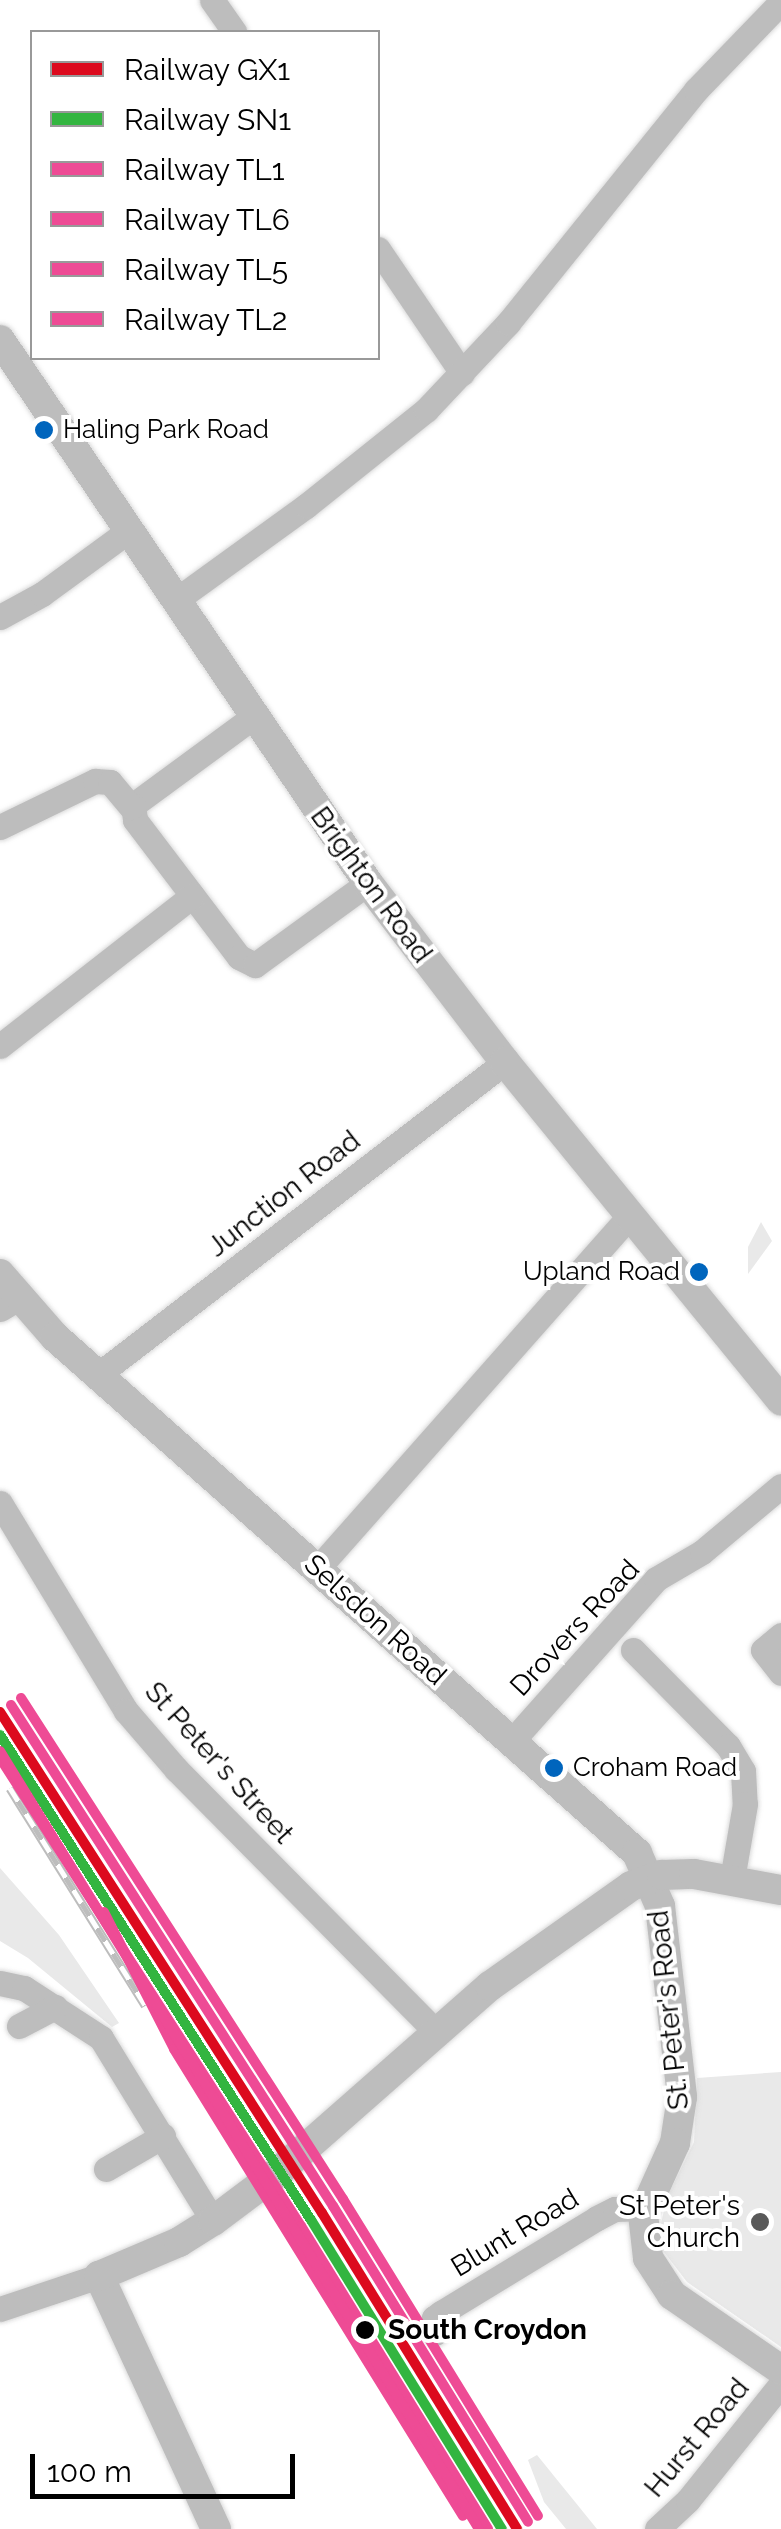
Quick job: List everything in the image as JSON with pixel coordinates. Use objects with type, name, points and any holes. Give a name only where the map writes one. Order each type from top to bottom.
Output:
[{"type":"main road","name":"Brighton Road","points":[[1,343],[368,883],[505,1062],[781,1401]]},
{"type":"main road","name":"Selsdon Road","points":[[6,1294],[632,1848],[651,1878]]},
{"type":"main road","points":[[216,2529],[99,2276],[179,2242],[213,2221],[277,2173],[435,2030],[549,1941],[630,1886],[651,1878],[694,1874],[781,1890]]},
{"type":"main road","name":"St. Peter's Road","points":[[651,1878],[666,1948],[682,2106],[674,2142],[645,2208],[645,2248],[662,2285],[781,2370]]},
{"type":"street","points":[[212,0],[233,30]]},
{"type":"street","points":[[176,600],[409,425],[462,373],[572,246],[696,90],[781,2]]},
{"type":"street","points":[[380,252],[462,373]]},
{"type":"street","points":[[0,617],[42,594],[128,531]]},
{"type":"street","points":[[131,807],[253,717]]},
{"type":"street","points":[[0,826],[87,784],[110,782],[239,956],[255,965],[368,883]]},
{"type":"street","points":[[0,1046],[192,896]]},
{"type":"street","name":"Junction Road","points":[[99,1374],[505,1062]]},
{"type":"street","points":[[318,1568],[630,1216]]},
{"type":"street","name":"Drovers Road","points":[[511,1742],[656,1579],[702,1552],[781,1486]]},
{"type":"street","name":"St Peter's Street","points":[[0,1504],[126,1711],[176,1770],[435,2030]]},
{"type":"street","points":[[781,1636],[763,1650],[781,1673]]},
{"type":"street","points":[[633,1650],[728,1746],[743,1770],[745,1804],[732,1879]]},
{"type":"street","points":[[0,1983],[24,1988],[101,2038],[213,2221]]},
{"type":"street","points":[[19,2026],[55,2007]]},
{"type":"street","points":[[106,2169],[163,2136]]},
{"type":"street","name":"Blunt Road","points":[[435,2332],[434,2318],[440,2313],[597,2218],[615,2209],[645,2208]]},
{"type":"street","points":[[0,2308],[99,2276]]},
{"type":"street","name":"Hurst Road","points":[[657,2529],[688,2500],[781,2384]]},
{"type":"shaded area","points":[[761,1222],[772,1241],[748,1274],[748,1247]]},
{"type":"shaded area","points":[[0,1868],[59,1935],[119,2023],[112,2027],[28,1958],[0,1941]]},
{"type":"shaded area","points":[[781,2072],[781,2347],[687,2282],[664,2252],[660,2228],[667,2197],[694,2142],[697,2078]]},
{"type":"shaded area","points":[[537,2455],[597,2529],[566,2529],[544,2502],[528,2460]]},
{"type":"railway","points":[[10,1788],[145,2005]]},
{"type":"rail line","name":"TL5","points":[[21,1698],[343,2199],[538,2516]]},
{"type":"rail line","name":"TL1","points":[[11,1705],[333,2206],[528,2522]]},
{"type":"rail line","name":"GX1","points":[[0,1712],[322,2213],[517,2529]]},
{"type":"rail line","name":"SN1","points":[[0,1735],[311,2220],[502,2529]]},
{"type":"rail line","name":"TL2","points":[[0,1751],[479,2529]]},
{"type":"rail line","name":"TL6","points":[[0,1758],[301,2226],[488,2529]]},
{"type":"rail line","name":"TL5","points":[[104,1912],[174,2049],[463,2516]]},
{"type":"place","name":"Haling Park Road","points":[[44,430]]},
{"type":"place","name":"Upland Road","points":[[699,1272]]},
{"type":"place","name":"Croham Road","points":[[554,1768]]},
{"type":"place","name":"St Peter's Church","points":[[760,2222]]},
{"type":"place","name":"South Croydon","points":[[365,2330]]}]
